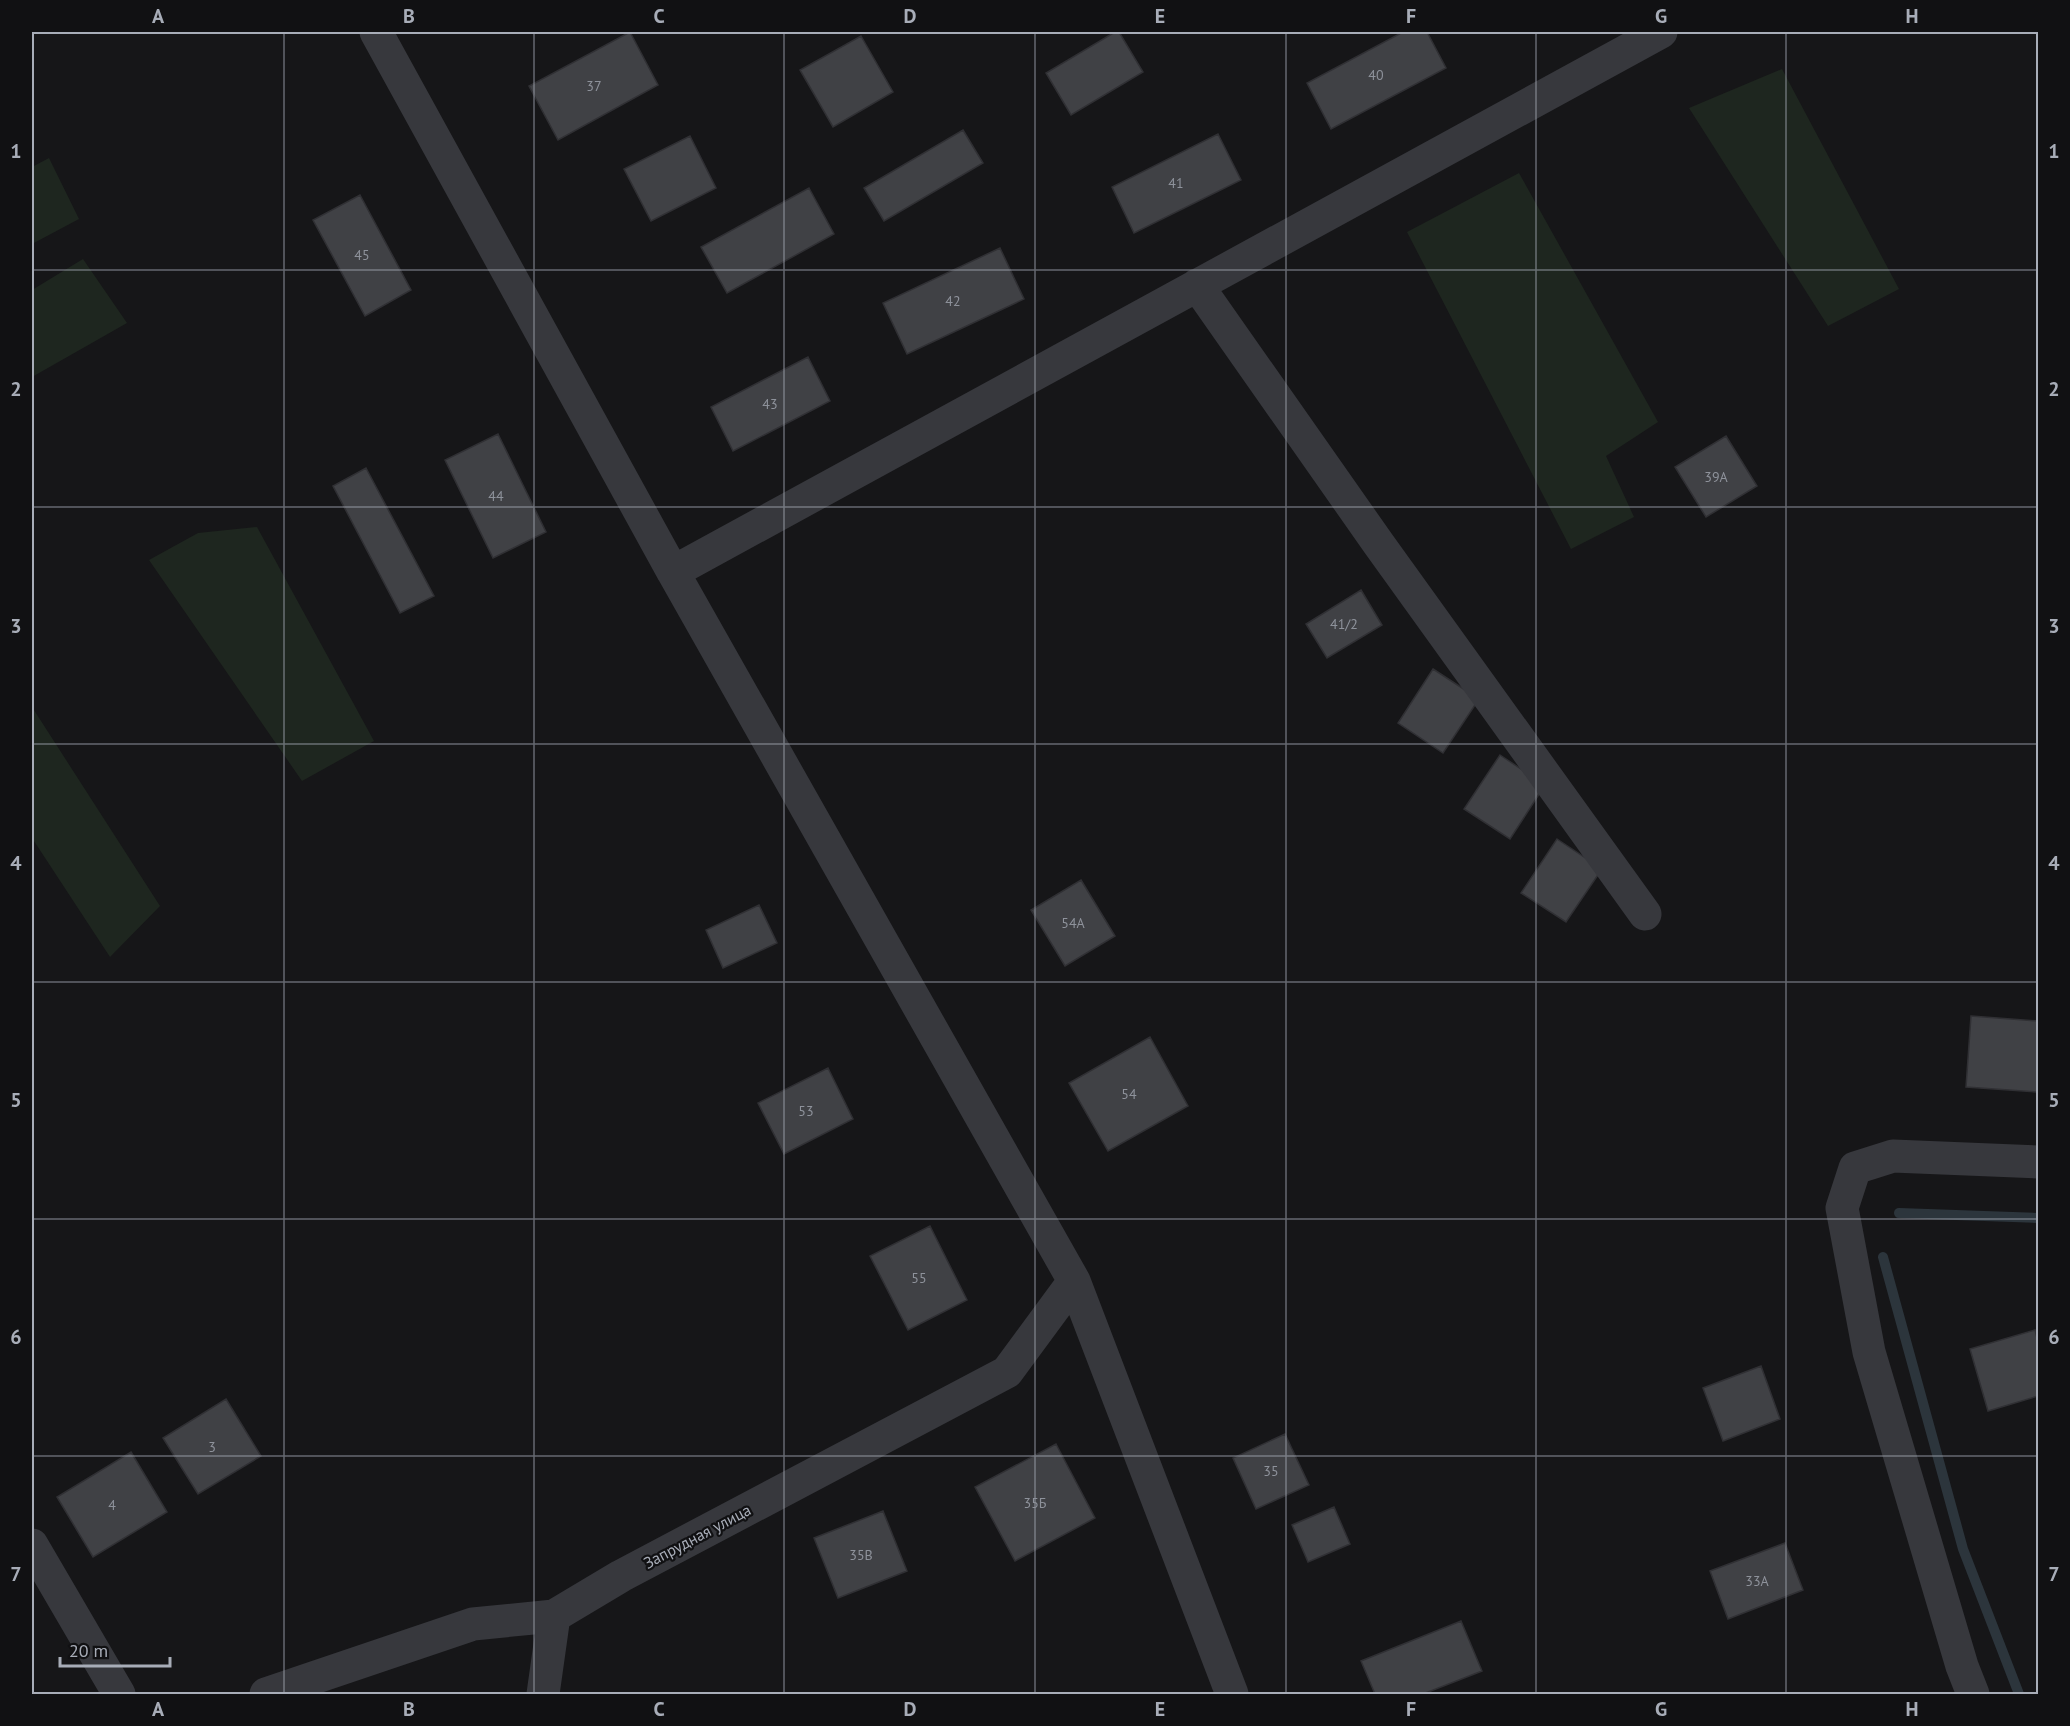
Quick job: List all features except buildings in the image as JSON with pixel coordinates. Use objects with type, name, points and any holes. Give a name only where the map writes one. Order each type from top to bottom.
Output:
[{"type":"street","points":[[376,32],[673,572],[1074,1281],[1232,1695]]},
{"type":"street","points":[[673,572],[1660,32]]},
{"type":"street","points":[[1197,285],[1378,543],[1645,914]]},
{"type":"street","points":[[1973,1695],[1962,1666],[1869,1352],[1842,1208],[1855,1168],[1893,1156],[2038,1162]]},
{"type":"street","name":"Запрудная улица","points":[[266,1695],[473,1624],[554,1616],[621,1576],[1007,1372],[1074,1281]]},
{"type":"street","points":[[32,1545],[119,1695]]},
{"type":"street","points":[[543,1695],[554,1616]]},
{"type":"shaded area","points":[[1782,69],[1899,289],[1828,326],[1689,108]]},
{"type":"shaded area","points":[[49,158],[79,219],[32,244],[32,167]]},
{"type":"shaded area","points":[[1519,173],[1658,422],[1606,456],[1634,517],[1571,549],[1407,232]]},
{"type":"shaded area","points":[[83,259],[127,323],[32,377],[32,290]]},
{"type":"shaded area","points":[[257,527],[374,741],[302,781],[149,560],[198,533]]},
{"type":"shaded area","points":[[32,707],[160,906],[110,957],[32,838]]},
{"type":"waterway","points":[[1899,1213],[2038,1218]]},
{"type":"waterway","points":[[1883,1257],[1963,1549],[2019,1694]]}]
